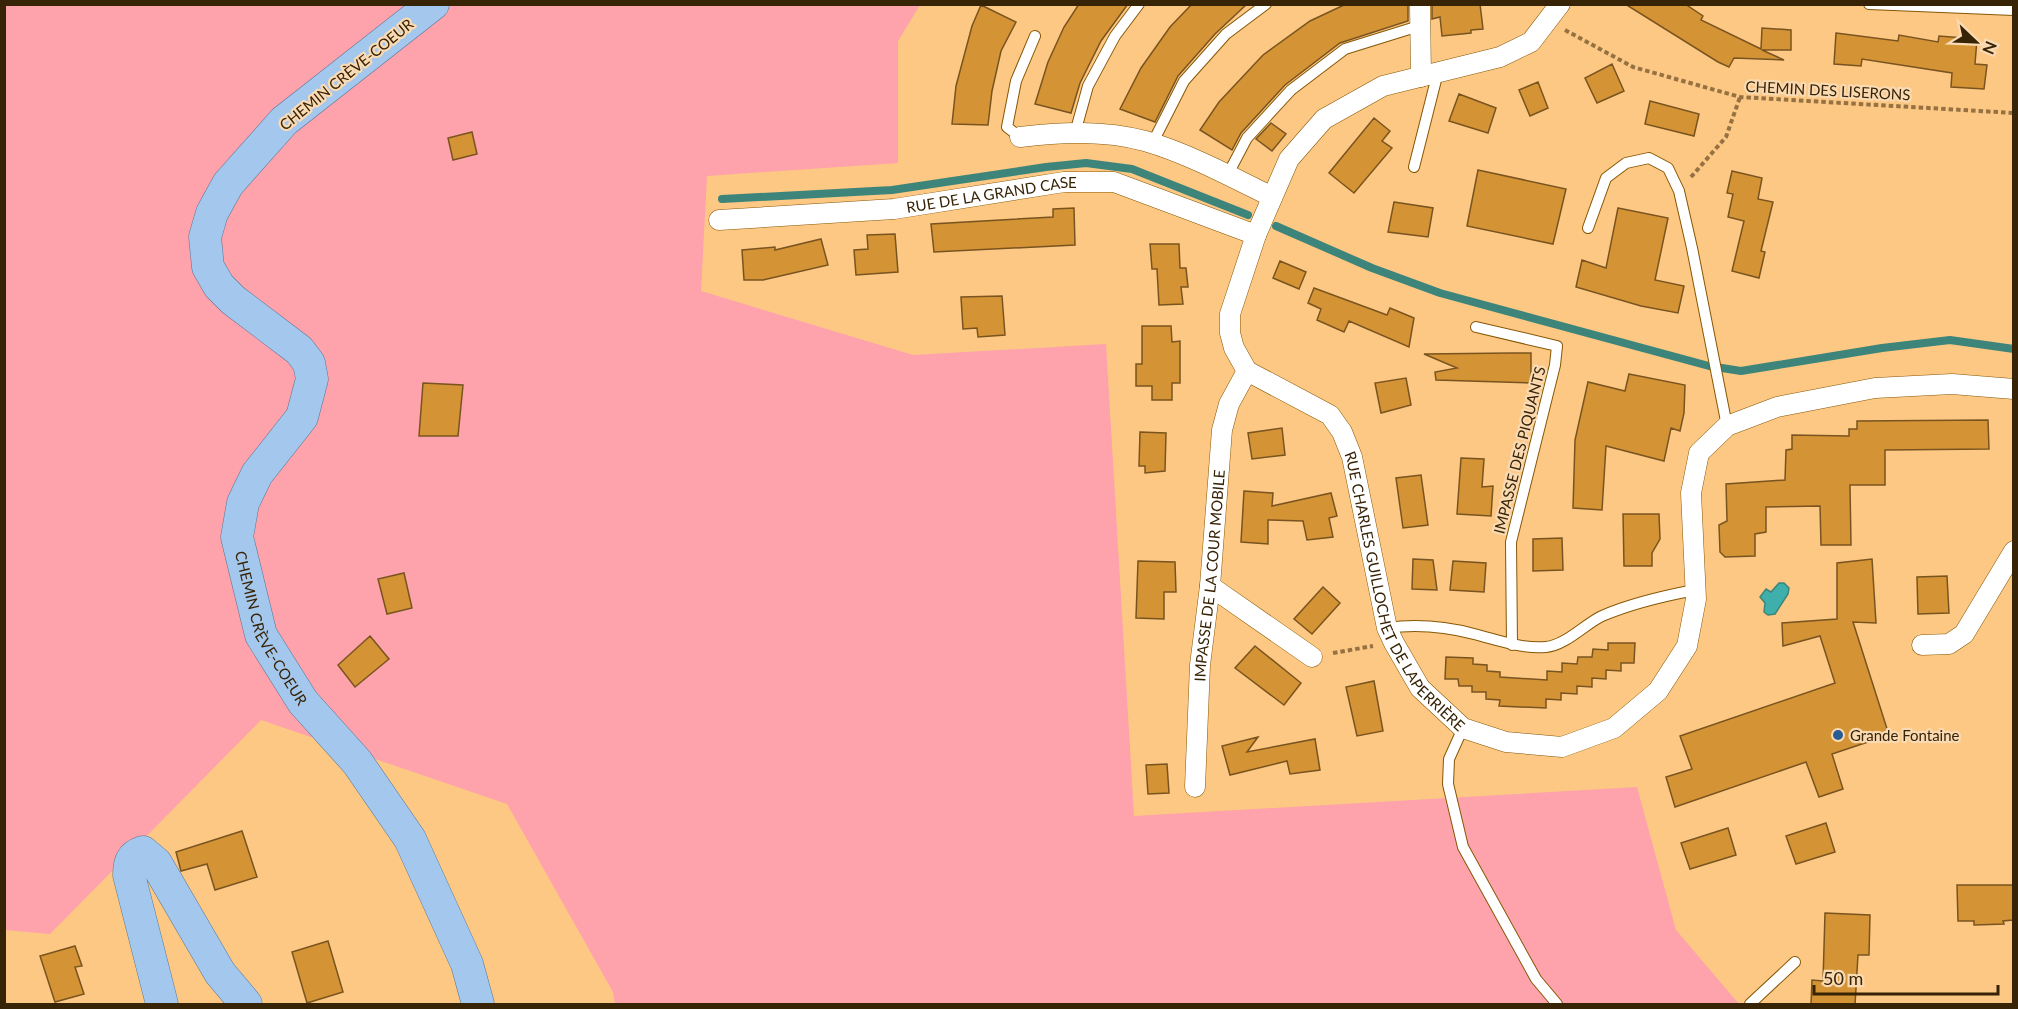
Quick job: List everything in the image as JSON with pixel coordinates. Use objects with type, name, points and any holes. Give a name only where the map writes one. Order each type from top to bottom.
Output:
[{"type":"main road","name":"CHEMIN CRÈVE-COEUR","points":[[433,4],[284,121],[228,184],[212,213],[205,237],[208,267],[219,286],[232,300],[299,350],[309,363],[312,379],[302,417],[257,474],[243,502],[237,537],[261,634],[303,702],[357,762],[410,839],[467,963],[478,1005]]},
{"type":"main road","points":[[162,1005],[129,874],[130,861],[143,852],[156,863],[220,974],[246,1005]]},
{"type":"street","points":[[1420,4],[1419,26],[1429,74]]},
{"type":"street","points":[[1247,371],[1233,348],[1230,314],[1256,235],[1289,159],[1324,119],[1383,86],[1500,57],[1531,42],[1560,4]]},
{"type":"street","points":[[1020,136],[1097,133],[1152,144],[1175,152],[1272,197]]},
{"type":"street","name":"RUE DE LA GRAND CASE","points":[[719,220],[894,208],[1064,182],[1114,182],[1256,235]]},
{"type":"street","name":"RUE CHARLES GUILLOCHET DE LAPERRIÈRE","points":[[1247,371],[1330,415],[1342,432],[1352,457],[1390,635],[1420,688],[1463,728],[1506,742],[1562,747],[1614,728],[1658,691],[1687,646],[1696,599],[1691,493],[1699,453],[1727,426],[1777,407],[1875,388],[1952,384],[2013,389]]},
{"type":"street","name":"IMPASSE DE LA COUR MOBILE","points":[[1195,787],[1200,665],[1210,586],[1222,430],[1229,404],[1247,371]]},
{"type":"street","points":[[1922,645],[1949,644],[1964,634],[2013,551]]},
{"type":"street","points":[[1210,586],[1312,657]]},
{"type":"lane","points":[[1075,133],[1088,86],[1115,36],[1139,4]]},
{"type":"lane","points":[[1152,144],[1184,81],[1226,34],[1266,4]]},
{"type":"lane","points":[[1869,4],[2013,10]]},
{"type":"lane","points":[[1227,176],[1247,138],[1291,90],[1345,50],[1419,26]]},
{"type":"lane","points":[[1020,136],[1007,127],[1016,81],[1035,36]]},
{"type":"lane","points":[[1414,167],[1429,74]]},
{"type":"lane","points":[[1588,228],[1606,178],[1626,163],[1649,158],[1668,168],[1679,191],[1727,426]]},
{"type":"lane","name":"IMPASSE DES PIQUANTS","points":[[1476,327],[1557,346],[1555,365],[1511,542],[1512,645]]},
{"type":"lane","points":[[1390,635],[1399,626],[1446,628],[1512,645],[1548,647],[1576,634],[1600,617],[1634,604],[1695,590]]},
{"type":"lane","points":[[1463,728],[1449,759],[1448,784],[1463,847],[1536,979],[1557,1005]]},
{"type":"lane","points":[[1750,1005],[1795,962]]},
{"type":"path","name":"CHEMIN DES LISERONS","points":[[1548,21],[1633,67],[1740,97],[2013,113]]},
{"type":"path","points":[[1679,191],[1726,137],[1740,97]]},
{"type":"path","points":[[1312,657],[1390,635]]},
{"type":"shaded area","points":[[4,5],[920,5],[898,41],[898,163],[707,176],[701,291],[913,355],[1106,344],[1134,816],[1637,787],[1676,930],[1739,1004],[615,1004],[613,992],[507,804],[261,720],[50,934],[5,930]]},
{"type":"water","points":[[1779,583],[1784,583],[1789,588],[1788,594],[1775,614],[1768,615],[1764,612],[1765,603],[1760,597],[1766,589],[1771,592]]},
{"type":"building","points":[[1079,4],[1128,4],[1101,41],[1080,83],[1071,113],[1035,104],[1048,62],[1064,27]]},
{"type":"building","points":[[1192,4],[1247,4],[1215,34],[1178,76],[1155,122],[1120,109],[1141,68],[1170,27]]},
{"type":"building","points":[[1346,4],[1408,4],[1408,21],[1340,43],[1285,85],[1241,133],[1232,150],[1200,130],[1219,102],[1263,55],[1310,21]]},
{"type":"building","points":[[1432,4],[1480,4],[1483,29],[1471,30],[1471,33],[1442,36],[1440,17],[1432,19]]},
{"type":"building","points":[[1625,4],[1685,4],[1703,16],[1701,20],[1761,49],[1762,28],[1791,30],[1791,50],[1762,50],[1784,60],[1734,58],[1729,67]]},
{"type":"building","points":[[981,5],[1016,22],[1001,51],[992,91],[988,125],[952,124],[956,86],[972,26]]},
{"type":"building","points":[[1836,33],[1898,41],[1899,35],[1938,42],[1939,36],[1977,39],[1975,64],[1987,65],[1984,89],[1951,87],[1952,73],[1862,59],[1861,66],[1834,64]]},
{"type":"building","points":[[1612,64],[1624,91],[1597,103],[1585,78]]},
{"type":"building","points":[[1538,82],[1548,108],[1530,116],[1519,90]]},
{"type":"building","points":[[1459,94],[1496,108],[1488,133],[1449,121]]},
{"type":"building","points":[[1650,101],[1699,114],[1694,136],[1645,124]]},
{"type":"building","points":[[1374,118],[1390,131],[1382,141],[1392,148],[1354,193],[1329,173]]},
{"type":"building","points":[[1271,123],[1286,134],[1272,151],[1256,139]]},
{"type":"building","points":[[472,132],[477,154],[453,160],[448,138]]},
{"type":"building","points":[[1478,170],[1566,189],[1553,244],[1467,226]]},
{"type":"building","points":[[1732,171],[1762,178],[1758,199],[1773,202],[1761,251],[1765,252],[1759,278],[1732,271],[1744,221],[1728,217],[1733,194],[1727,193]]},
{"type":"building","points":[[1394,202],[1433,208],[1428,237],[1388,232]]},
{"type":"building","points":[[1074,208],[1075,245],[934,252],[931,224],[1053,217],[1053,209]]},
{"type":"building","points":[[1618,208],[1668,218],[1655,280],[1684,286],[1678,313],[1641,306],[1576,287],[1582,260],[1606,268]]},
{"type":"building","points":[[895,234],[898,272],[856,275],[854,250],[868,249],[867,235]]},
{"type":"building","points":[[821,239],[828,265],[763,280],[744,280],[742,250],[775,247],[775,250]]},
{"type":"building","points":[[1150,244],[1179,244],[1180,268],[1186,268],[1188,287],[1181,287],[1183,304],[1159,305],[1157,269],[1152,269]]},
{"type":"building","points":[[1280,261],[1306,272],[1299,289],[1273,278]]},
{"type":"building","points":[[1314,288],[1387,315],[1390,308],[1414,318],[1409,347],[1349,321],[1344,332],[1317,320],[1321,309],[1308,303]]},
{"type":"building","points":[[1002,296],[1005,335],[978,337],[977,328],[963,329],[961,297]]},
{"type":"building","points":[[1142,326],[1171,326],[1172,342],[1180,341],[1180,383],[1172,383],[1172,400],[1152,400],[1152,386],[1136,386],[1136,364],[1142,364]]},
{"type":"building","points":[[1531,353],[1531,383],[1436,380],[1435,372],[1457,368],[1424,354]]},
{"type":"building","points":[[1629,374],[1685,385],[1684,413],[1680,431],[1671,428],[1664,461],[1606,446],[1602,510],[1573,508],[1575,440],[1588,382],[1625,391]]},
{"type":"building","points":[[1406,378],[1411,405],[1381,413],[1375,383]]},
{"type":"building","points":[[423,383],[463,385],[458,436],[419,436]]},
{"type":"building","points":[[1988,420],[1989,449],[1885,450],[1885,485],[1850,485],[1851,545],[1821,545],[1820,506],[1766,507],[1766,532],[1755,534],[1755,556],[1725,557],[1720,552],[1719,525],[1727,521],[1726,484],[1785,480],[1786,450],[1792,449],[1792,435],[1849,436],[1849,429],[1857,429],[1857,421]]},
{"type":"building","points":[[1282,428],[1285,455],[1252,459],[1248,433]]},
{"type":"building","points":[[1140,432],[1166,433],[1165,471],[1145,473],[1145,466],[1139,466]]},
{"type":"building","points":[[1461,458],[1484,459],[1482,487],[1493,486],[1491,516],[1457,514]]},
{"type":"building","points":[[1421,475],[1428,525],[1403,528],[1396,478]]},
{"type":"building","points":[[1244,491],[1273,493],[1272,506],[1331,493],[1337,516],[1329,518],[1333,537],[1307,540],[1303,521],[1268,520],[1268,544],[1241,542]]},
{"type":"building","points":[[1623,514],[1659,514],[1660,539],[1652,553],[1652,566],[1624,566]]},
{"type":"building","points":[[1562,538],[1563,570],[1533,571],[1533,539]]},
{"type":"building","points":[[1413,559],[1433,560],[1437,590],[1412,589]]},
{"type":"building","points":[[1872,559],[1876,623],[1853,622],[1889,735],[1832,754],[1843,789],[1819,797],[1806,762],[1675,807],[1666,777],[1692,769],[1680,736],[1835,683],[1820,636],[1783,646],[1782,623],[1837,619],[1837,563]]},
{"type":"building","points":[[1138,561],[1175,562],[1176,592],[1164,592],[1164,619],[1136,618]]},
{"type":"building","points":[[1453,561],[1486,563],[1484,592],[1450,590]]},
{"type":"building","points":[[404,573],[412,608],[387,614],[378,579]]},
{"type":"building","points":[[1947,576],[1949,613],[1918,614],[1917,577]]},
{"type":"building","points":[[1323,587],[1340,603],[1312,634],[1294,619]]},
{"type":"building","points":[[370,636],[389,659],[355,687],[338,665]]},
{"type":"building","points":[[1608,643],[1635,643],[1634,663],[1621,663],[1621,671],[1606,670],[1606,679],[1592,678],[1592,687],[1577,686],[1577,694],[1561,693],[1561,700],[1546,699],[1546,708],[1499,706],[1500,700],[1486,699],[1486,692],[1472,692],[1472,686],[1459,686],[1458,679],[1445,679],[1446,657],[1473,658],[1473,664],[1487,665],[1487,671],[1500,672],[1500,677],[1547,680],[1547,671],[1562,672],[1562,663],[1577,664],[1578,657],[1592,657],[1593,649],[1608,650]]},
{"type":"building","points":[[1255,646],[1301,683],[1284,705],[1235,668]]},
{"type":"building","points":[[1374,681],[1383,731],[1357,736],[1346,687]]},
{"type":"building","points":[[1258,737],[1247,752],[1315,739],[1320,770],[1290,774],[1287,761],[1230,775],[1222,746]]},
{"type":"building","points":[[1167,764],[1169,793],[1148,794],[1146,765]]},
{"type":"building","points":[[1826,823],[1835,852],[1796,864],[1786,836]]},
{"type":"building","points":[[1728,828],[1736,855],[1690,869],[1681,843]]},
{"type":"building","points":[[242,831],[257,877],[215,890],[207,864],[181,871],[176,852]]},
{"type":"building","points":[[1957,885],[2013,885],[2013,920],[2003,921],[2004,924],[1974,925],[1974,921],[1958,921]]},
{"type":"building","points":[[1825,913],[1870,915],[1869,955],[1858,955],[1855,1005],[1811,1005],[1812,980],[1823,981]]},
{"type":"building","points":[[328,941],[343,992],[307,1003],[292,952]]},
{"type":"building","points":[[75,946],[82,966],[75,967],[84,994],[55,1002],[40,956]]},
{"type":"waterway","points":[[722,199],[892,190],[1086,163],[1132,169],[1248,215]]},
{"type":"waterway","points":[[1276,226],[1372,268],[1440,293],[1709,366],[1741,371],[1882,348],[1950,340],[2014,349]]},
{"type":"place","name":"Grande Fontaine","points":[[1838,735]]}]
